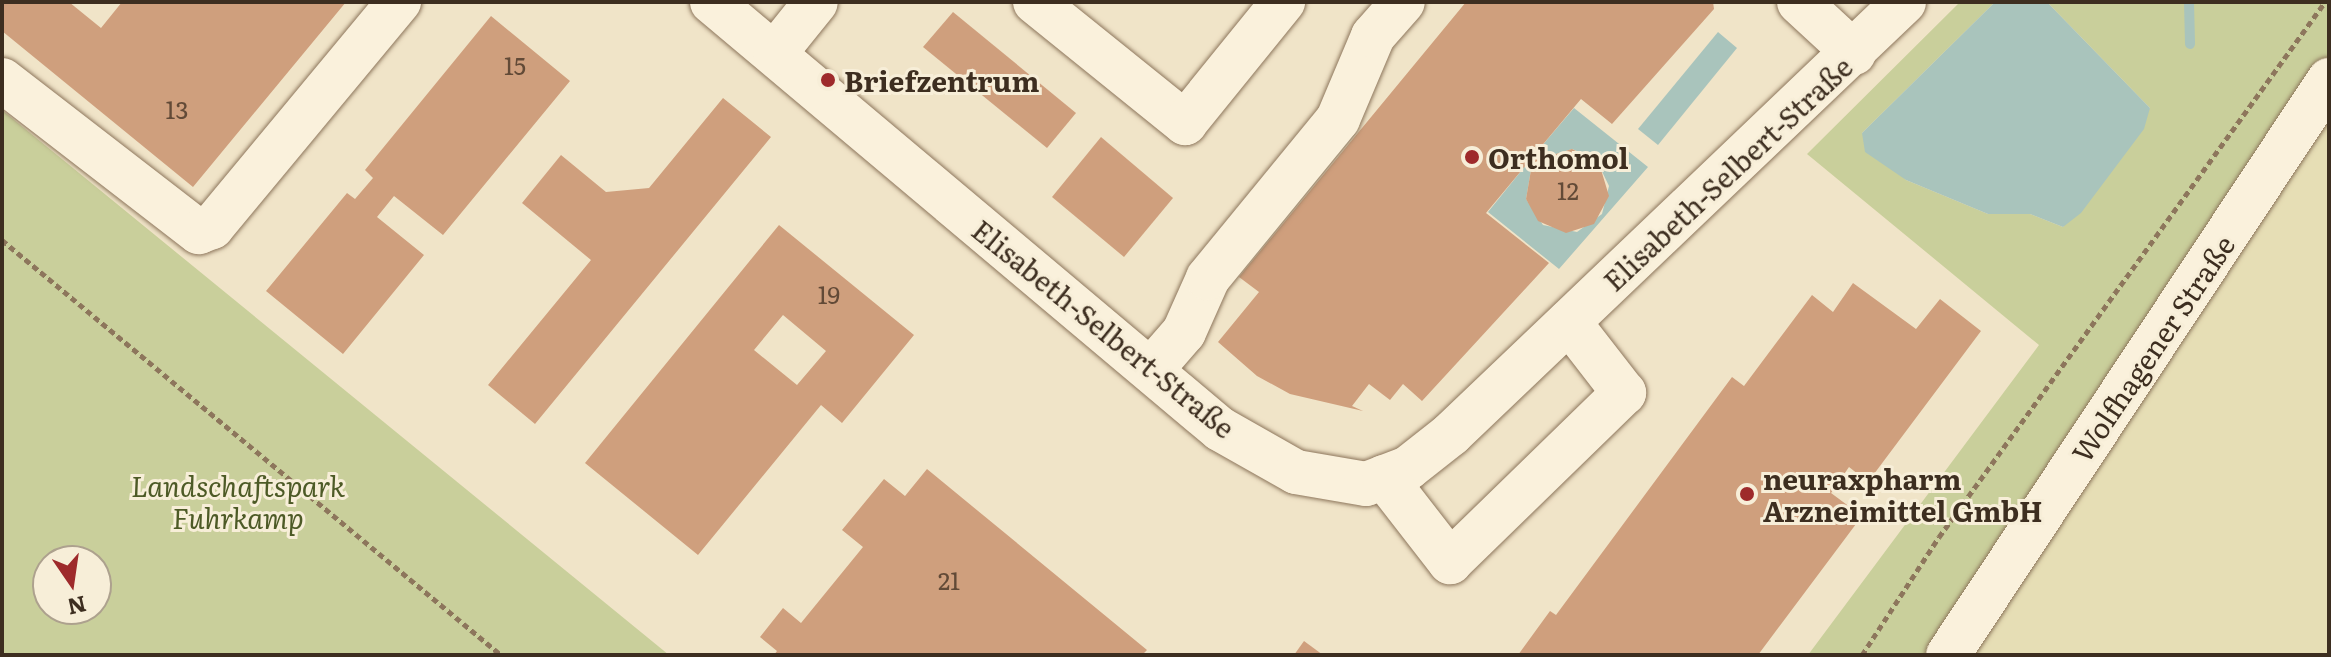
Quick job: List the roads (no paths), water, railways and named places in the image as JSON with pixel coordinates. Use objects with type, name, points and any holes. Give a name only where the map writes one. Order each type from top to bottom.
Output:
[{"type":"street","points":[[2,80],[199,232],[212,227],[399,2]]},
{"type":"street","name":"Elisabeth-Selbert-Straße","points":[[712,2],[1220,429],[1296,472],[1366,484],[1408,468],[1451,434],[1854,53],[1904,2]]},
{"type":"street","points":[[775,53],[816,2]]},
{"type":"street","points":[[1035,2],[1185,123],[1283,2]]},
{"type":"street","points":[[1151,370],[1184,332],[1208,278],[1338,119],[1373,36],[1403,2]]},
{"type":"street","points":[[1799,2],[1854,53]]},
{"type":"street","name":"Wolfhagener Straße","points":[[1948,655],[2329,80]]},
{"type":"street","points":[[1384,477],[1450,562],[1624,393],[1569,322]]},
{"type":"water","points":[[1995,2],[2047,2],[2150,108],[2144,129],[2081,213],[2063,227],[2030,214],[1988,214],[1906,180],[1865,152],[1862,133]]},
{"type":"water","points":[[1718,32],[1737,48],[1658,145],[1638,129]]},
{"type":"water","points":[[1574,108],[1648,167],[1559,269],[1488,212],[1526,165],[1531,170],[1526,199],[1543,225],[1577,232],[1602,214],[1609,186],[1596,159],[1572,149],[1540,159],[1534,155]]},
{"type":"waterway","points":[[2189,2],[2190,44]]},
{"type":"place","name":"Briefzentrum","points":[[828,80]]},
{"type":"place","name":"Orthomol","points":[[1472,157]]},
{"type":"place","name":"neuraxpharm Arzneimittel GmbH","points":[[1747,494]]},
{"type":"park label","name":"Landschaftspark Fuhrkamp","points":[[238,501]]}]
